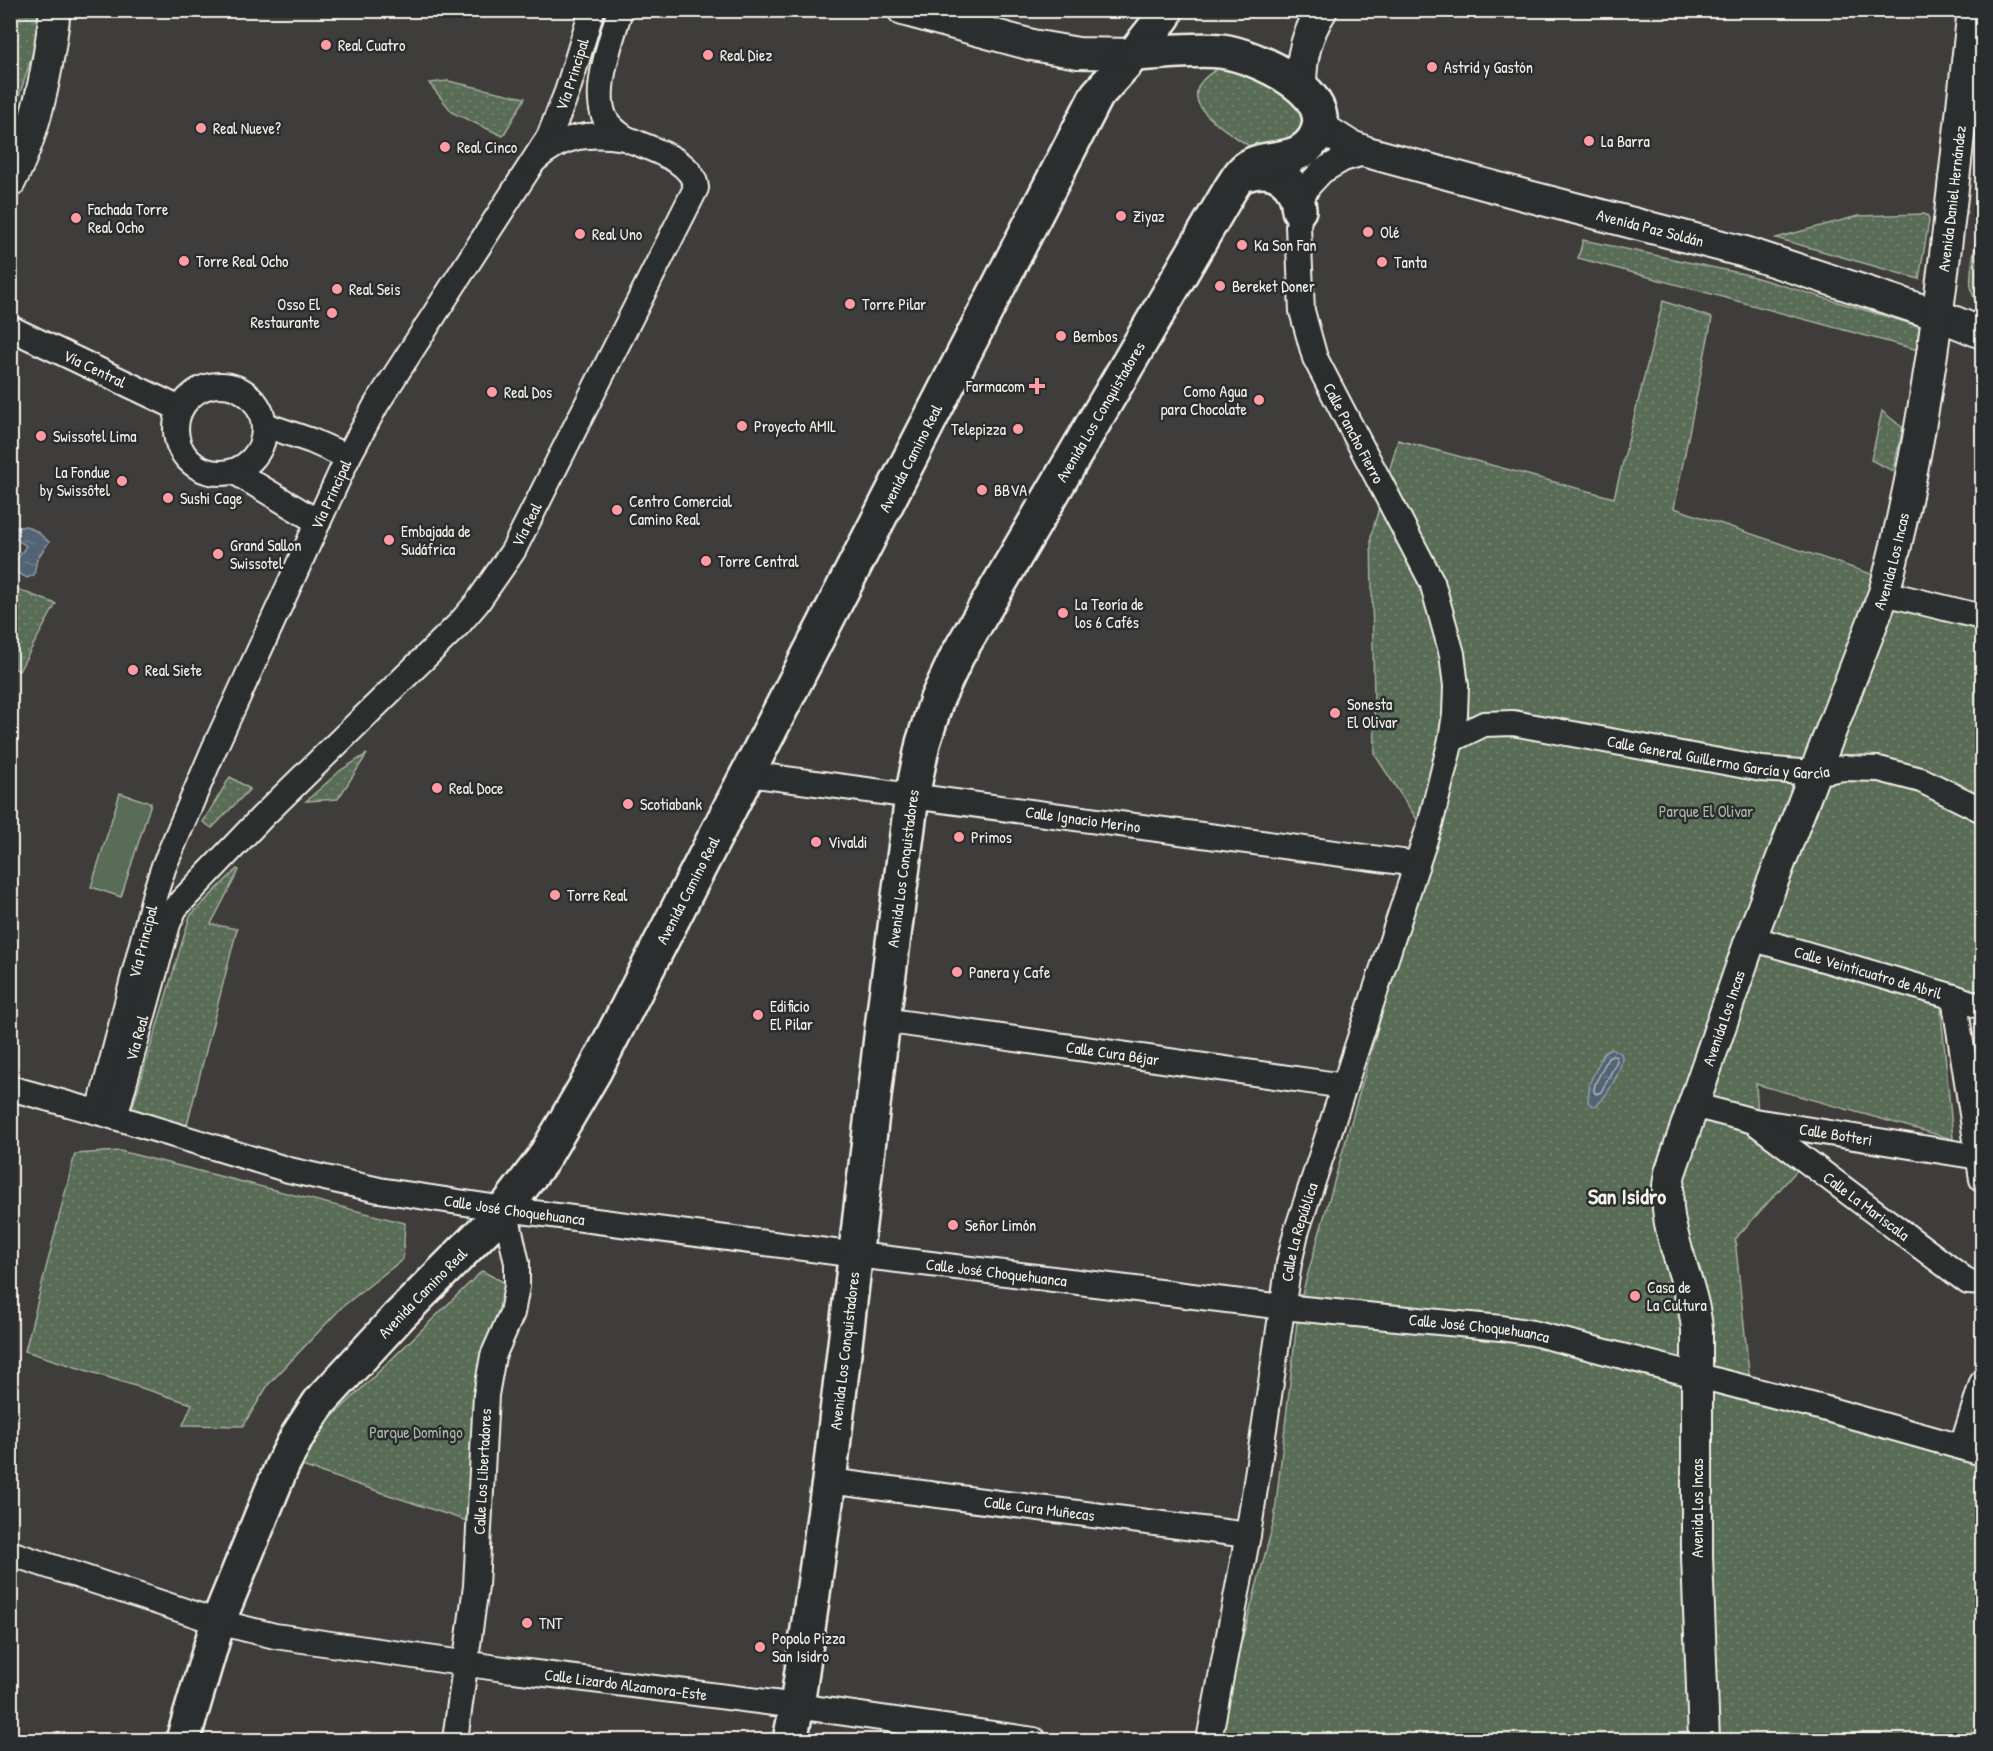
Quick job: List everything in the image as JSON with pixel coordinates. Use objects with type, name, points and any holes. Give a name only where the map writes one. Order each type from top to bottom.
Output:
[{"type":"main road","name":"Avenida Camino Real","points":[[183,1740],[218,1622],[282,1466],[319,1403],[399,1316],[505,1209],[543,1159],[594,1072],[1097,95],[1134,54],[1164,16],[1166,10]]},
{"type":"main road","points":[[1134,54],[1222,51],[1264,65],[1301,86],[1314,102],[1319,119],[1314,139],[1306,148],[1292,156],[1251,165],[1239,176]]},
{"type":"main road","points":[[1239,176],[1263,171],[1279,174],[1293,188],[1299,210]]},
{"type":"main road","name":"Avenida Los Conquistadores","points":[[790,1740],[797,1706],[829,1481],[883,1020],[912,796],[926,732],[937,699],[957,656],[1239,176]]},
{"type":"street","points":[[10,183],[34,119],[49,62],[55,10]]},
{"type":"street","name":"Vía Principal","points":[[107,1114],[155,893],[175,840],[348,457],[376,405],[536,160],[558,116],[592,10]]},
{"type":"street","name":"Vía Real","points":[[107,1114],[168,924],[176,908],[262,817],[459,624],[477,603],[513,551],[695,192],[695,180],[683,164],[625,138],[607,122],[602,105],[603,79],[620,10]]},
{"type":"street","points":[[903,10],[995,36],[1066,51],[1134,54]]},
{"type":"street","points":[[1301,86],[1306,40],[1322,10]]},
{"type":"street","name":"Avenida Daniel Hernández","points":[[1938,315],[1973,10]]},
{"type":"street","name":"Avenida Paz Soldán","points":[[1318,126],[1349,145],[1367,152],[1745,252],[1938,315],[1983,333]]},
{"type":"street","name":"Vía Real","points":[[536,160],[552,146],[572,137],[590,134],[625,138]]},
{"type":"street","name":"Calle Pancho Fierro","points":[[1367,152],[1343,159],[1322,171],[1304,192],[1299,210],[1298,266],[1302,311],[1315,358],[1366,458],[1425,564],[1452,654],[1456,686],[1451,740]]},
{"type":"street","name":"Avenida Los Incas","points":[[1704,1740],[1697,1557],[1696,1314],[1668,1217],[1666,1203],[1670,1173],[1751,938],[1884,593],[1899,531],[1938,315]]},
{"type":"street","name":"Vía Central","points":[[10,328],[180,409]]},
{"type":"street","points":[[214,385],[242,390],[253,399],[261,411],[265,425],[264,439],[259,453],[248,465],[235,472],[213,473],[192,464],[182,453],[176,439],[176,424],[180,409],[189,398],[214,385]]},
{"type":"street","points":[[265,425],[312,441],[348,457]]},
{"type":"street","points":[[235,472],[318,522]]},
{"type":"street","points":[[1884,593],[1983,617]]},
{"type":"street","name":"Calle General Guillermo García y García","points":[[1451,740],[1484,724],[1514,723],[1762,769],[1814,773],[1844,768],[1879,769],[1921,780],[1983,810]]},
{"type":"street","name":"Calle La República","points":[[1209,1740],[1248,1535],[1296,1233],[1417,864],[1451,740]]},
{"type":"street","name":"Calle Ignacio Merino","points":[[748,774],[1417,864]]},
{"type":"street","points":[[175,840],[175,854],[184,868],[196,872],[213,869]]},
{"type":"street","name":"Calle Veinticuatro de Abril","points":[[1751,938],[1983,1007]]},
{"type":"street","points":[[1954,997],[1981,1168]]},
{"type":"street","name":"Calle Cura Béjar","points":[[883,1020],[1344,1086]]},
{"type":"street","name":"Calle José Choquehuanca","points":[[10,1088],[107,1114],[290,1170],[379,1190],[505,1209],[856,1255],[1283,1308],[1533,1333],[1823,1408],[1972,1450]]},
{"type":"street","name":"Calle Botteri","points":[[1693,1105],[1754,1121],[1981,1168]]},
{"type":"street","name":"Calle La Mariscala","points":[[1754,1121],[1968,1282],[1983,1283]]},
{"type":"street","name":"Calle Los Libertadores","points":[[455,1740],[476,1586],[486,1395],[493,1356],[512,1313],[517,1286],[517,1263],[505,1209]]},
{"type":"street","points":[[1972,1450],[1983,1383]]},
{"type":"street","name":"Calle Cura Muñecas","points":[[829,1481],[1248,1535]]},
{"type":"street","name":"Calle Lizardo Alzamora-Este","points":[[10,1553],[218,1622],[275,1636],[1034,1740]]},
{"type":"green space","points":[[12,11],[46,11],[11,122],[10,16]]},
{"type":"green space","points":[[1217,69],[1268,83],[1291,98],[1302,120],[1301,139],[1264,155],[1217,124],[1202,109],[1198,102],[1197,91],[1201,82]]},
{"type":"green space","points":[[448,81],[525,98],[503,136],[453,113],[429,83]]},
{"type":"green space","points":[[1924,214],[1928,216],[1929,221],[1919,279],[1776,238],[1858,216]]},
{"type":"green space","points":[[1976,237],[1982,242],[1982,308],[1972,294],[1971,285]]},
{"type":"green space","points":[[1583,240],[1744,274],[1928,329],[1922,351],[1578,258]]},
{"type":"green space","name":"Parque El Olivar","points":[[1663,301],[1712,318],[1674,508],[1982,611],[1982,994],[1951,983],[1941,1011],[1953,1139],[1756,1084],[1758,1117],[1799,1168],[1735,1239],[1751,1392],[1982,1460],[1982,1740],[1215,1740],[1274,1521],[1299,1305],[1431,841],[1375,755],[1371,536],[1398,440],[1614,498]]},
{"type":"green space","points":[[1882,411],[1903,428],[1893,471],[1871,460]]},
{"type":"green space","points":[[11,587],[56,604],[19,671],[11,666]]},
{"type":"green space","points":[[367,754],[338,799],[306,801],[341,770]]},
{"type":"green space","points":[[230,777],[250,789],[212,828],[203,822]]},
{"type":"green space","points":[[120,793],[151,803],[121,897],[91,887]]},
{"type":"green space","points":[[237,869],[239,870],[211,924],[237,929],[186,1129],[132,1109],[190,916]]},
{"type":"green space","points":[[120,1151],[405,1223],[403,1259],[342,1307],[268,1385],[243,1426],[183,1425],[192,1404],[25,1351],[75,1154]]},
{"type":"green space","name":"Parque Domíngo","points":[[482,1271],[507,1284],[470,1522],[302,1466],[317,1432]]},
{"type":"water","points":[[26,526],[49,542],[37,559],[34,575],[27,578],[14,571],[12,567],[26,546],[15,538],[15,528]]},
{"type":"water","points":[[1611,1049],[1621,1053],[1621,1065],[1606,1095],[1597,1105],[1592,1106],[1588,1102],[1590,1082],[1604,1053]]},
{"type":"place","name":"Real Cuatro","points":[[326,45]]},
{"type":"place","name":"Real Diez","points":[[708,55]]},
{"type":"place","name":"Astrid y Gastón","points":[[1432,67]]},
{"type":"place","name":"Real Nueve?","points":[[201,128]]},
{"type":"place","name":"La Barra","points":[[1589,141]]},
{"type":"place","name":"Real Cinco","points":[[445,147]]},
{"type":"place","name":"Ziyaz","points":[[1121,216]]},
{"type":"place","name":"Fachada Torre Real Ocho","points":[[76,218]]},
{"type":"place","name":"Olé","points":[[1368,232]]},
{"type":"place","name":"Real Uno","points":[[580,234]]},
{"type":"place","name":"Ka Son Fan","points":[[1242,245]]},
{"type":"place","name":"Torre Real Ocho","points":[[184,261]]},
{"type":"place","name":"Tanta","points":[[1382,262]]},
{"type":"place","name":"Bereket Doner","points":[[1220,286]]},
{"type":"place","name":"Real Seis","points":[[337,289]]},
{"type":"place","name":"Torre Pilar","points":[[850,304]]},
{"type":"place","name":"Osso El Restaurante","points":[[332,313]]},
{"type":"place","name":"Bembos","points":[[1061,336]]},
{"type":"place","name":"Farmacom","points":[[1037,386]]},
{"type":"place","name":"Real Dos","points":[[492,392]]},
{"type":"place","name":"Como Agua para Chocolate","points":[[1259,400]]},
{"type":"place","name":"Proyecto AMIL","points":[[742,426]]},
{"type":"place","name":"Telepizza","points":[[1018,429]]},
{"type":"place","name":"Swissotel Lima","points":[[41,436]]},
{"type":"place","name":"La Fondue by Swissôtel","points":[[122,481]]},
{"type":"place","name":"BBVA","points":[[982,490]]},
{"type":"place","name":"Sushi Cage","points":[[168,498]]},
{"type":"place","name":"Centro Comercial Camino Real","points":[[617,510]]},
{"type":"place","name":"Embajada de Sudáfrica","points":[[389,540]]},
{"type":"place","name":"Grand Sallon Swissotel","points":[[218,554]]},
{"type":"place","name":"Torre Central","points":[[706,561]]},
{"type":"place","name":"La Teoría de los 6 Cafés","points":[[1063,613]]},
{"type":"place","name":"Real Siete","points":[[133,670]]},
{"type":"place","name":"Sonesta El Olivar","points":[[1335,713]]},
{"type":"place","name":"Real Doce","points":[[437,788]]},
{"type":"place","name":"Scotiabank","points":[[628,804]]},
{"type":"place","name":"Primos","points":[[959,837]]},
{"type":"place","name":"Vivaldi","points":[[816,842]]},
{"type":"place","name":"Torre Real","points":[[555,895]]},
{"type":"place","name":"Panera y Cafe","points":[[957,972]]},
{"type":"place","name":"Edificio El Pilar","points":[[758,1015]]},
{"type":"place","name":"Señor Limón","points":[[953,1225]]},
{"type":"place","name":"Casa de La Cultura","points":[[1635,1296]]},
{"type":"place","name":"TNT","points":[[527,1623]]},
{"type":"place","name":"Popolo Pizza San Isidro","points":[[760,1647]]},
{"type":"district","name":"San Isidro","points":[[1627,1196]]}]
